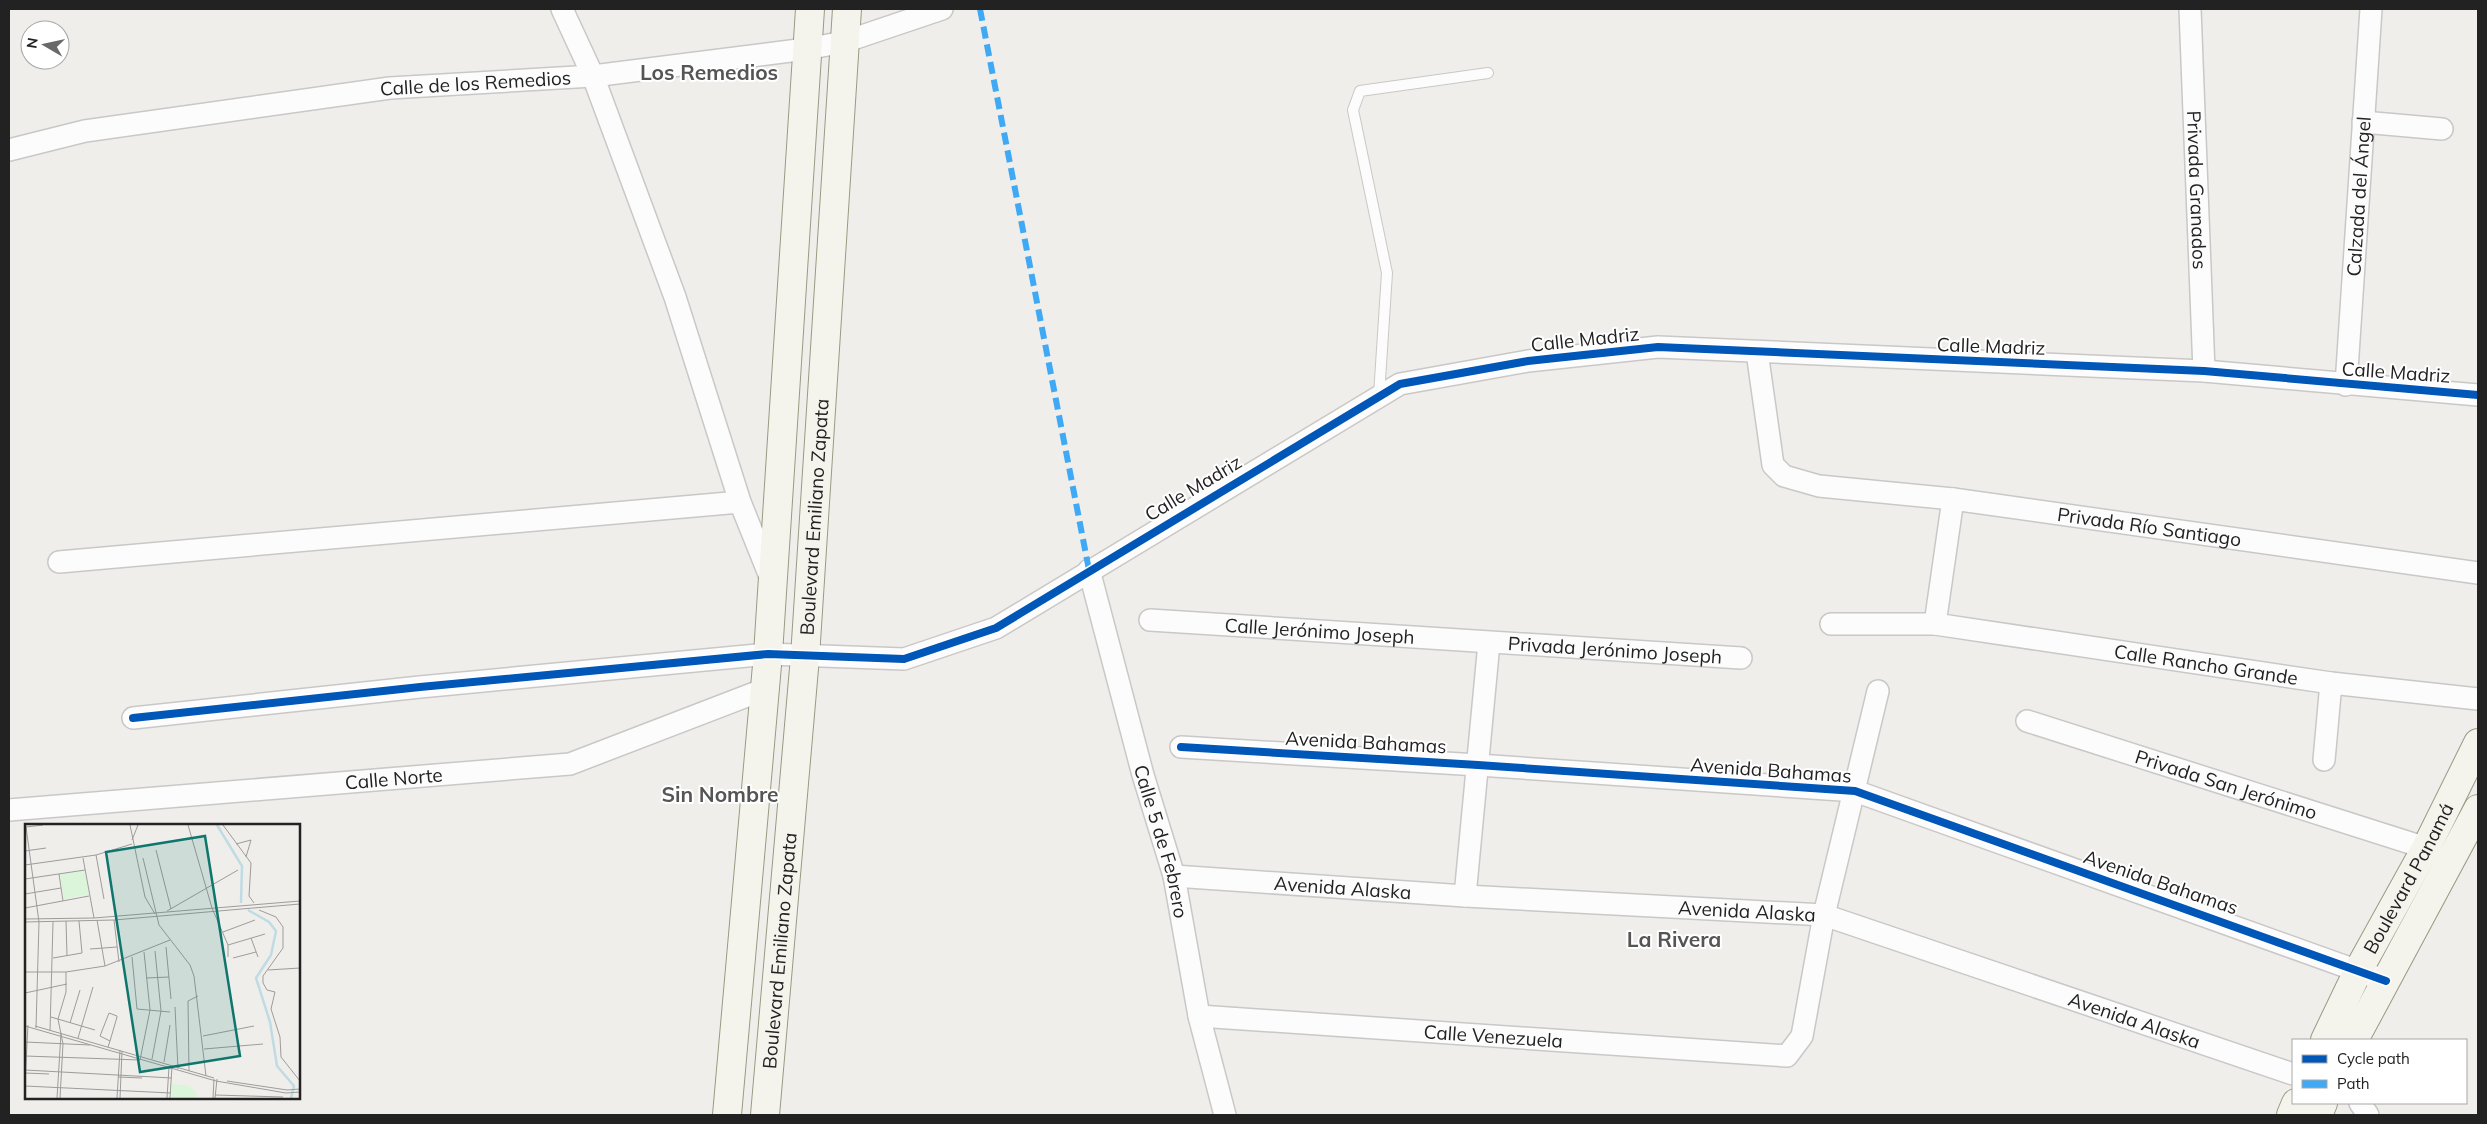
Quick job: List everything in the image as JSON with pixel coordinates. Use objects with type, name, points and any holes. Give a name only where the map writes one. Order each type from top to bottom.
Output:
[{"type":"street","name":"Boulevard Emiliano Zapata","points":[[562,9],[593,76],[675,297],[740,502],[772,582]]},
{"type":"street","name":"Boulevard Emiliano Zapata","points":[[727,1115],[768,654],[810,9]]},
{"type":"street","name":"Boulevard Emiliano Zapata","points":[[765,1115],[805,657],[847,9]]},
{"type":"street","name":"Calle de los Remedios","points":[[9,150],[85,131],[390,88],[593,76],[806,49],[844,42],[942,9]]},
{"type":"street","name":"Privada Granados","points":[[2190,9],[2204,371]]},
{"type":"street","name":"Calzada del Ángel","points":[[2346,385],[2371,9]]},
{"type":"street","points":[[2363,122],[2442,128]]},
{"type":"street","name":"Calle Madriz","points":[[132,718],[430,686],[768,654],[805,657],[904,659],[996,628],[1089,570],[1400,384],[1528,361],[1658,348],[2204,371],[2346,385],[2478,395]]},
{"type":"street","name":"Privada Río Santiago","points":[[1757,352],[1773,464],[1784,476],[1819,486],[1952,499],[2478,573]]},
{"type":"street","points":[[1935,624],[1952,499]]},
{"type":"street","points":[[59,562],[740,502]]},
{"type":"street","name":"Calle 5 de Febrero","points":[[1089,570],[1143,775],[1174,876],[1200,1016],[1225,1115]]},
{"type":"street","name":"Calle Jerónimo Joseph","points":[[1150,620],[1489,643]]},
{"type":"street","name":"Calle Rancho Grande","points":[[1831,624],[1935,624],[2331,683],[2478,699]]},
{"type":"street","points":[[1465,896],[1489,643]]},
{"type":"street","name":"Privada Jerónimo Joseph","points":[[1489,643],[1741,658]]},
{"type":"street","points":[[2324,760],[2331,683]]},
{"type":"street","name":"Calle Norte","points":[[9,810],[570,764],[765,689]]},
{"type":"street","points":[[1824,915],[1878,691]]},
{"type":"street","name":"Privada San Jerónimo","points":[[2026,721],[2426,848]]},
{"type":"street","name":"Avenida Bahamas","points":[[1181,747],[1478,765],[1855,792],[2386,980]]},
{"type":"street","name":"Boulevard Panamá","points":[[2325,1039],[2359,969],[2475,755]]},
{"type":"street","points":[[2451,798],[2478,802]]},
{"type":"street","name":"Boulevard Panamá","points":[[2355,1039],[2478,808]]},
{"type":"street","name":"Avenida Alaska","points":[[1174,876],[1465,896],[1824,915],[2292,1074]]},
{"type":"street","name":"Calle Venezuela","points":[[1200,1016],[1787,1056],[1802,1036],[1824,915]]},
{"type":"street","points":[[2361,1104],[2368,1115]]},
{"type":"lane","points":[[1379,396],[1387,273],[1353,110],[1360,91],[1488,73]]},
{"type":"marked path","points":[[980,9],[1089,570]]},
{"type":"cycle path","points":[[133,718],[420,687],[768,654],[904,659],[996,628],[1400,384],[1528,361],[1658,347],[2204,371],[2478,395]]},
{"type":"cycle path","points":[[1181,747],[1855,791],[2386,981]]},
{"type":"district","name":"Los Remedios","points":[[709,73]]},
{"type":"district","name":"Sin Nombre","points":[[720,795]]},
{"type":"district","name":"La Rivera","points":[[1674,940]]}]
